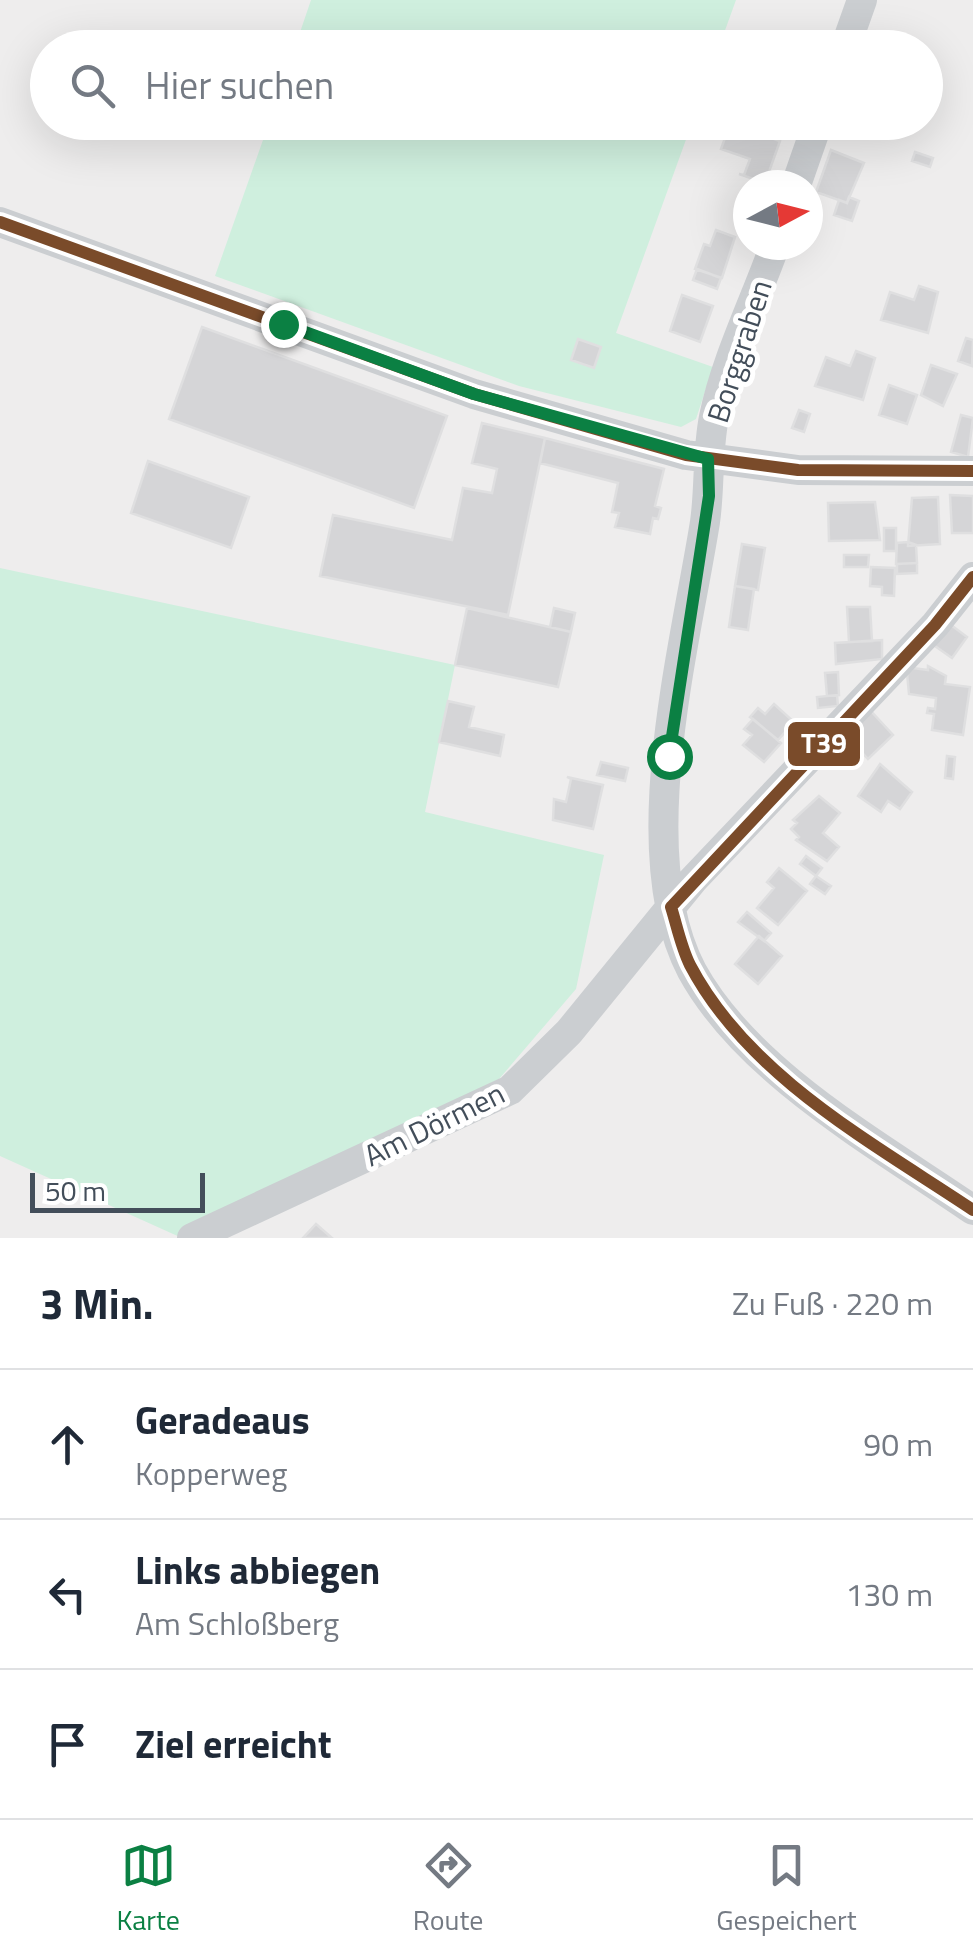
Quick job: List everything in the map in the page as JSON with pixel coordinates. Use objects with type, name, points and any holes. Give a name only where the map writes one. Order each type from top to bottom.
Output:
[{"type":"street","points":[[851,30],[862,0]]},
{"type":"street","points":[[801,170],[812,140]]},
{"type":"street","points":[[0,222],[474,394],[708,459],[798,470],[973,472]]},
{"type":"street","name":"Borggraben","points":[[770,260],[714,415],[708,459],[709,496],[669,756],[661,841],[671,907],[692,970],[748,1045],[841,1119],[973,1210]]},
{"type":"street","name":"Am Dörmen","points":[[192,1238],[510,1090],[568,1032],[671,907],[935,625],[973,577]]},
{"type":"green space","points":[[311,0],[736,0],[725,30],[301,30]]},
{"type":"green space","points":[[263,140],[686,140],[616,333],[713,367],[696,419],[681,427],[519,386],[215,276]]},
{"type":"green space","points":[[0,568],[455,665],[425,812],[604,855],[576,989],[499,1079],[182,1238],[0,1156]]},
{"type":"building","points":[[724,140],[780,141],[770,170],[746,170],[750,159],[721,149]]},
{"type":"building","points":[[831,150],[864,163],[847,203],[823,194],[823,172]]},
{"type":"building","points":[[915,152],[933,158],[930,167],[912,161]]},
{"type":"building","points":[[849,197],[859,201],[852,221],[834,215],[839,200],[847,203]]},
{"type":"building","points":[[716,230],[733,236],[722,278],[695,269],[704,244],[710,246]]},
{"type":"building","points":[[697,269],[721,278],[717,289],[693,280]]},
{"type":"building","points":[[919,286],[938,292],[928,333],[881,320],[890,292],[914,300]]},
{"type":"building","points":[[682,295],[713,306],[700,342],[670,331]]},
{"type":"building","points":[[202,327],[447,416],[414,508],[169,419]]},
{"type":"building","points":[[966,338],[973,340],[972,366],[958,361]]},
{"type":"building","points":[[578,339],[601,347],[594,368],[571,360]]},
{"type":"building","points":[[856,351],[875,358],[863,400],[815,386],[826,357],[850,366]]},
{"type":"building","points":[[931,365],[957,374],[943,406],[921,395]]},
{"type":"building","points":[[889,385],[917,395],[907,424],[879,415]]},
{"type":"building","points":[[799,410],[810,414],[804,432],[792,428]]},
{"type":"building","points":[[961,415],[973,418],[968,457],[951,452]]},
{"type":"building","points":[[482,423],[545,438],[508,615],[320,576],[333,515],[452,540],[463,488],[492,493],[497,469],[472,463]]},
{"type":"building","points":[[545,438],[664,469],[655,506],[661,508],[658,519],[653,518],[650,534],[615,527],[619,513],[612,512],[618,483],[540,463]]},
{"type":"building","points":[[148,461],[249,497],[231,548],[131,513]]},
{"type":"building","points":[[950,495],[973,496],[973,533],[952,533]]},
{"type":"building","points":[[938,497],[940,544],[908,546],[912,498]]},
{"type":"building","points":[[875,502],[880,540],[829,541],[828,503]]},
{"type":"building","points":[[884,528],[896,528],[896,551],[884,551]]},
{"type":"building","points":[[897,543],[916,545],[917,563],[896,564]]},
{"type":"building","points":[[742,544],[765,548],[758,590],[735,586]]},
{"type":"building","points":[[844,555],[869,555],[868,567],[844,567]]},
{"type":"building","points":[[917,563],[917,573],[897,574],[897,564]]},
{"type":"building","points":[[871,567],[895,568],[894,596],[882,595],[882,587],[870,586]]},
{"type":"building","points":[[735,586],[754,589],[748,630],[729,627]]},
{"type":"building","points":[[847,607],[870,607],[872,641],[849,642]]},
{"type":"building","points":[[467,608],[571,632],[558,687],[455,665]]},
{"type":"building","points":[[554,608],[575,613],[571,632],[550,627]]},
{"type":"building","points":[[947,622],[967,637],[952,658],[932,644]]},
{"type":"building","points":[[882,640],[882,659],[836,664],[835,643]]},
{"type":"building","points":[[928,666],[946,676],[945,684],[970,687],[963,735],[932,730],[934,714],[927,713],[928,708],[935,709],[936,698],[909,694],[907,673],[913,668],[928,670]]},
{"type":"building","points":[[838,672],[839,695],[827,696],[825,673]]},
{"type":"building","points":[[837,695],[838,706],[818,708],[817,697]]},
{"type":"building","points":[[448,701],[474,707],[469,727],[504,735],[500,756],[439,742]]},
{"type":"building","points":[[774,704],[794,722],[778,740],[750,717],[758,708],[765,714]]},
{"type":"building","points":[[870,710],[893,735],[868,759],[844,733]]},
{"type":"building","points":[[753,719],[781,743],[764,762],[743,745],[752,735],[744,729]]},
{"type":"building","points":[[947,756],[955,757],[953,779],[945,778]]},
{"type":"building","points":[[601,762],[628,768],[625,781],[597,775]]},
{"type":"building","points":[[880,764],[912,792],[900,809],[888,801],[881,812],[858,796]]},
{"type":"building","points":[[567,777],[603,785],[593,829],[553,820],[554,799],[566,802],[571,779]]},
{"type":"building","points":[[819,796],[840,813],[823,833],[839,847],[827,861],[796,840],[799,837],[791,829],[797,823],[793,820]]},
{"type":"building","points":[[806,856],[822,868],[816,876],[800,864]]},
{"type":"building","points":[[779,868],[807,891],[778,925],[757,908],[774,888],[767,882]]},
{"type":"building","points":[[816,876],[831,886],[825,894],[810,884]]},
{"type":"building","points":[[747,912],[771,933],[764,941],[738,922]]},
{"type":"building","points":[[759,936],[782,956],[758,984],[735,964]]},
{"type":"building","points":[[316,1224],[332,1238],[303,1238]]},
{"type":"transit line","name":"T39","points":[[0,222],[474,394],[686,455],[798,470],[973,471]]},
{"type":"transit line","name":"T39","points":[[671,907],[935,625],[973,577]]},
{"type":"transit line","name":"T39","points":[[671,907],[690,965],[715,1005],[745,1041],[816,1104],[973,1210]]},
{"type":"route","points":[[283,324],[474,394],[708,459],[709,496],[669,756]]}]
